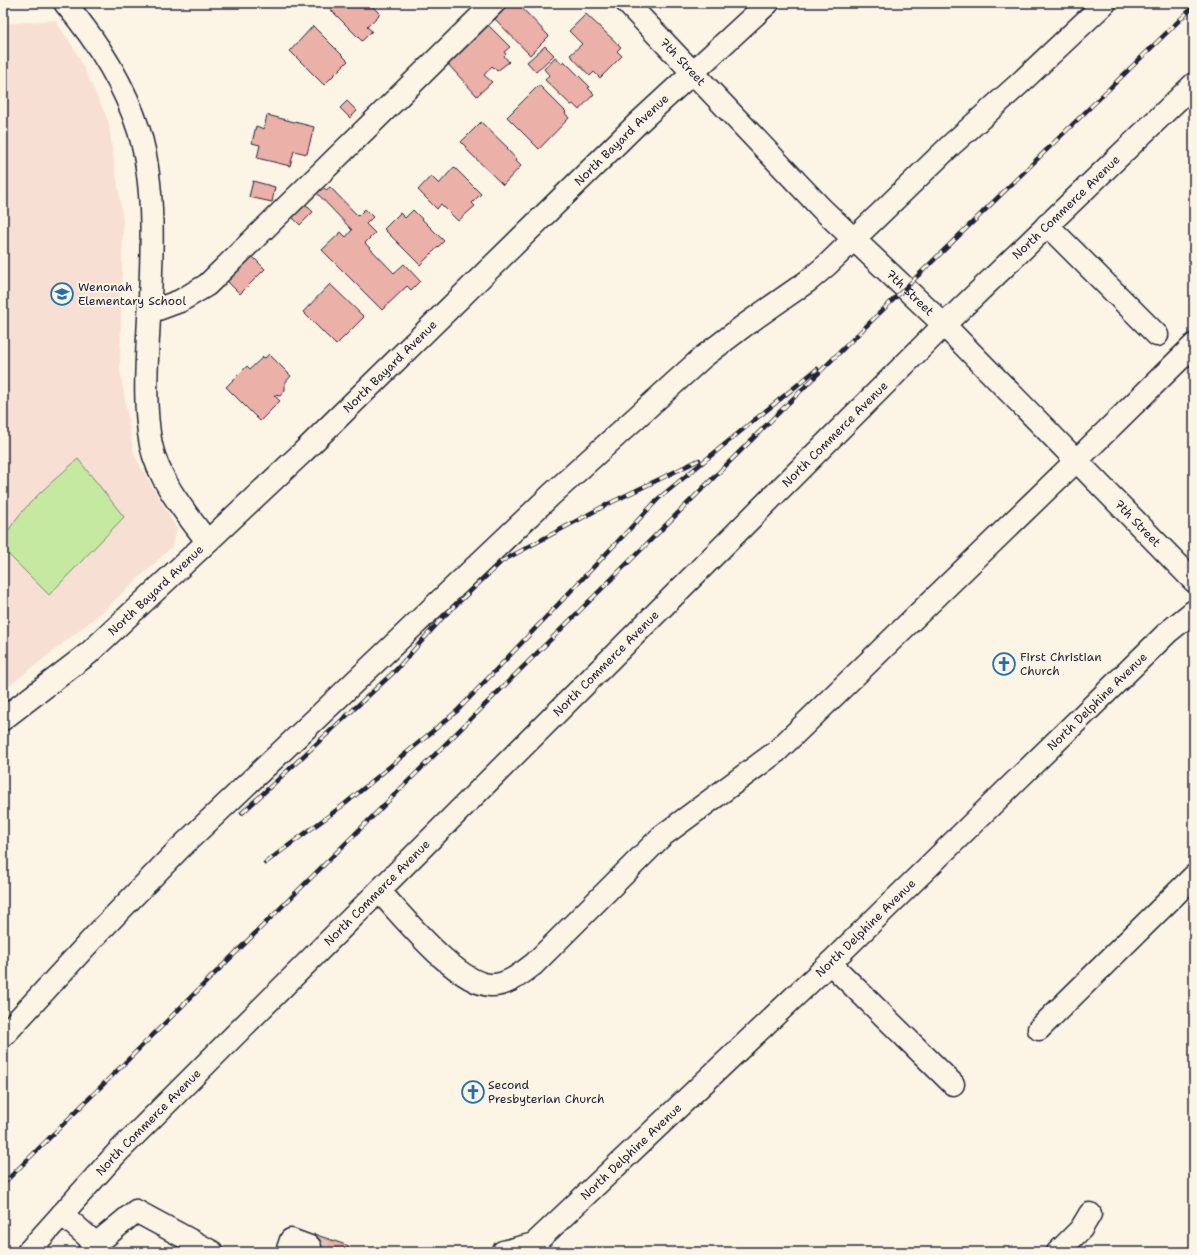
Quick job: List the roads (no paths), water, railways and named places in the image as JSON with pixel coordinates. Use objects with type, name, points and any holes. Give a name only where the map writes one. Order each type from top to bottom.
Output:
[{"type":"street","points":[[65,3],[109,62],[125,94],[139,132],[147,171],[151,234],[150,312],[147,367],[148,423],[152,446],[161,473],[182,507],[207,541]]},
{"type":"street","points":[[150,312],[180,301],[207,285],[494,3]]},
{"type":"street","name":"7th Street","points":[[627,3],[821,208],[944,325],[1194,581]]},
{"type":"street","name":"North Bayard Avenue","points":[[3,720],[89,653],[401,356],[638,123],[768,3]]},
{"type":"street","points":[[3,1036],[96,935],[178,850],[551,495],[703,357],[745,325],[808,281],[950,146],[1019,84],[1105,3]]},
{"type":"street","name":"North Commerce Avenue","points":[[28,1252],[116,1154],[944,325],[1194,84]]},
{"type":"street","points":[[1048,225],[1157,335]]},
{"type":"street","points":[[379,891],[450,965],[475,982],[491,985],[510,981],[534,964],[662,836],[776,752],[1194,345]]},
{"type":"street","name":"North Delphine Avenue","points":[[503,1252],[533,1248],[830,963],[1168,632],[1194,611]]},
{"type":"street","points":[[1039,1029],[1194,876]]},
{"type":"street","points":[[830,963],[953,1084]]},
{"type":"street","points":[[62,1214],[92,1248],[136,1211],[212,1252]]},
{"type":"street","points":[[1058,1252],[1081,1229],[1090,1214]]},
{"type":"street","points":[[287,1252],[290,1240],[310,1247]]},
{"type":"tunnel","points":[[310,1247],[326,1252]]},
{"type":"railway","points":[[3,1184],[852,340],[1194,6]]},
{"type":"railway","points":[[265,863],[346,803],[457,711],[659,498],[817,369]]},
{"type":"railway","points":[[242,813],[396,670],[444,616],[502,561],[606,505],[699,460]]},
{"type":"place","name":"Wenonah Elementary School","points":[[62,294]]},
{"type":"place","name":"First Christian Church","points":[[1004,664]]},
{"type":"place","name":"Second Presbyterian Church","points":[[473,1092]]}]
